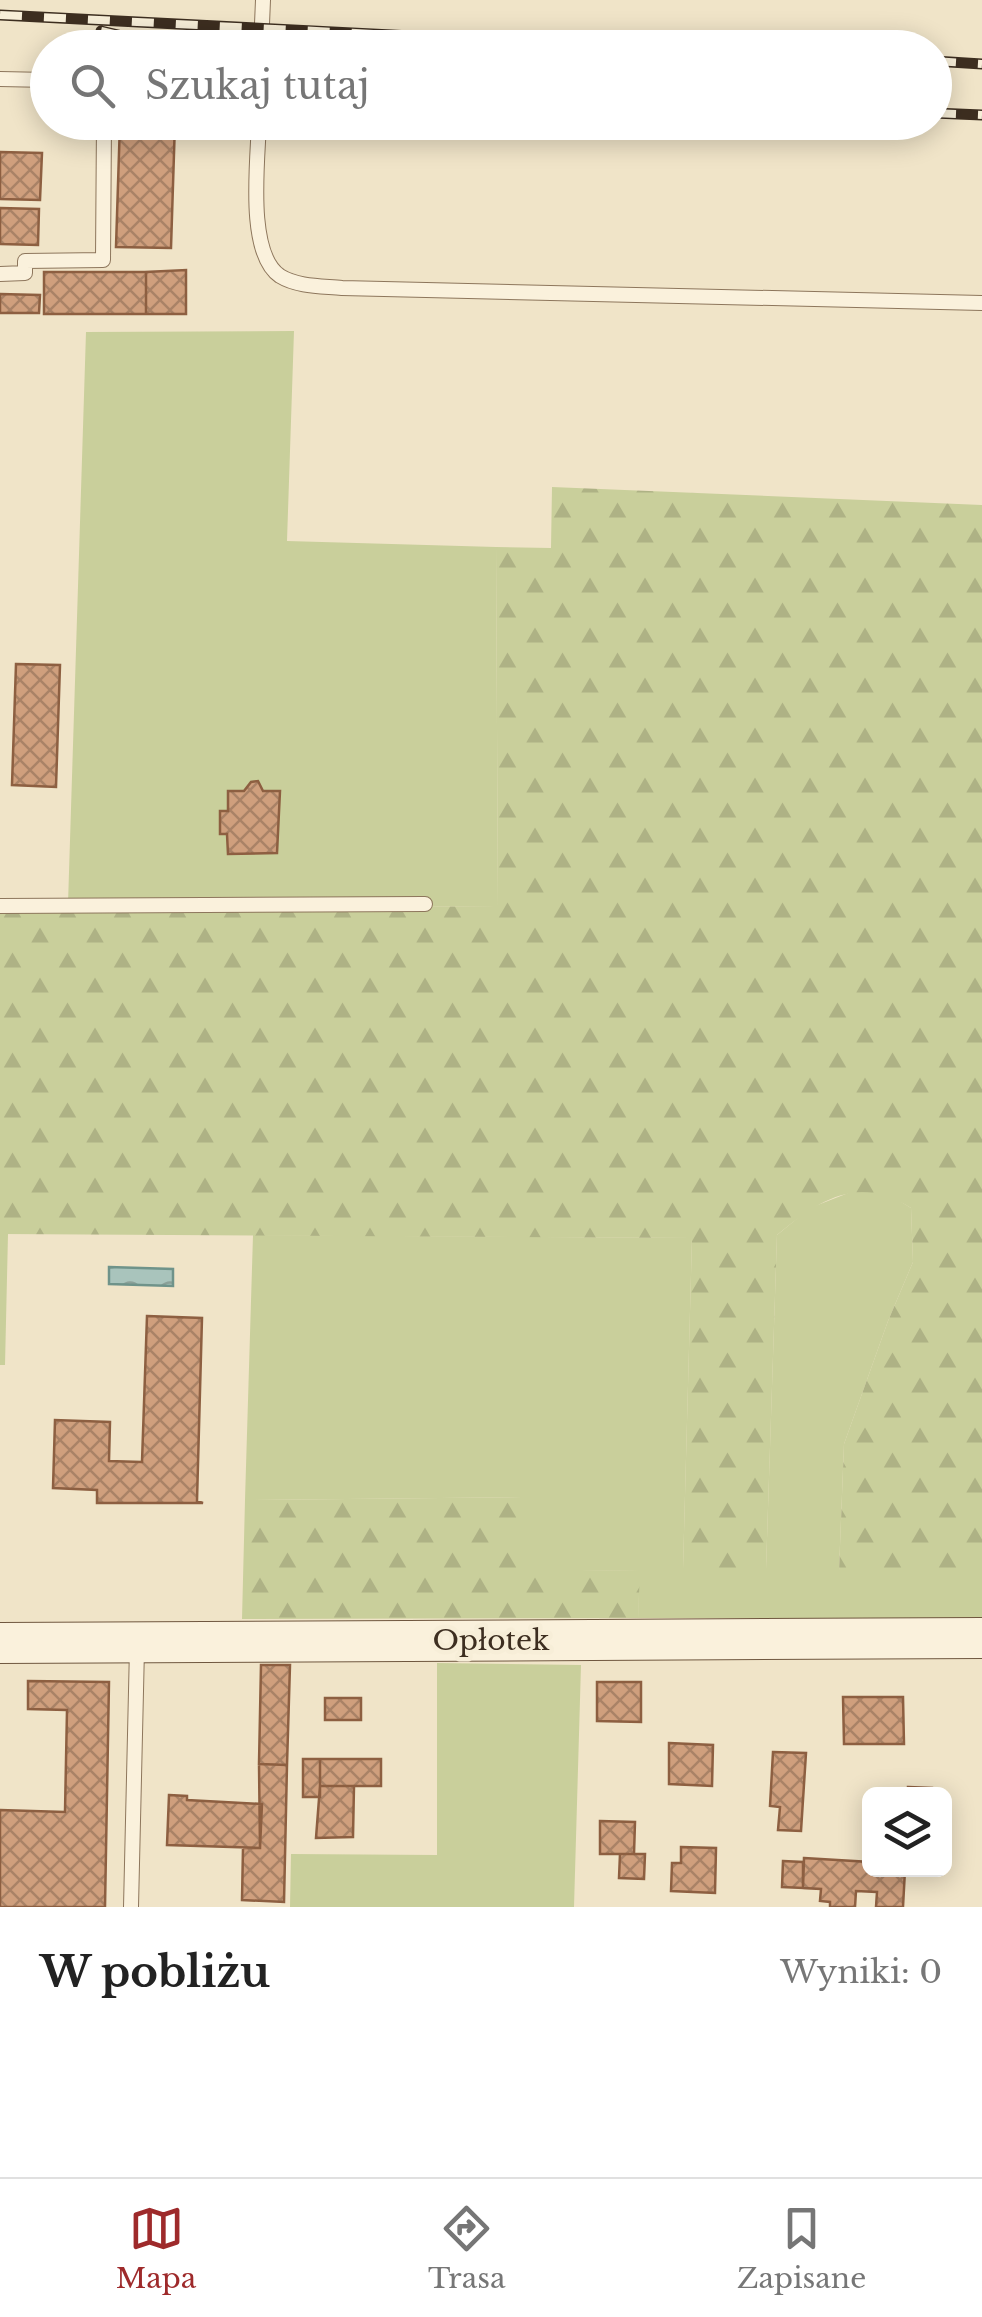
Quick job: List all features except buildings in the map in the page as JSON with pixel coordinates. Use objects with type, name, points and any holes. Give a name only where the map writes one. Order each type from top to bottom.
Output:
[{"type":"street","name":"Opłotek","points":[[0,1642],[982,1638]]},
{"type":"lane","points":[[262,30],[263,0]]},
{"type":"lane","points":[[0,79],[30,80]]},
{"type":"lane","points":[[0,274],[25,273],[25,260],[102,260],[104,140]]},
{"type":"lane","points":[[258,140],[256,209],[264,252],[275,273],[292,282],[342,288],[982,304]]},
{"type":"lane","points":[[0,906],[425,904]]},
{"type":"lane","points":[[132,1907],[137,1642]]},
{"type":"green space","points":[[294,331],[287,541],[496,547],[498,907],[68,904],[86,332]]},
{"type":"green space","points":[[552,487],[982,505],[982,1570],[839,1571],[844,1444],[913,1262],[911,1208],[892,1198],[873,1193],[840,1196],[809,1211],[777,1235],[766,1569],[683,1569],[692,1238],[0,1234],[0,903],[498,907],[496,547],[551,548]]},
{"type":"green space","points":[[856,1190],[887,1193],[911,1208],[913,1262],[844,1444],[839,1570],[982,1570],[982,1618],[638,1618],[639,1571],[522,1570],[522,1497],[245,1500],[253,1235],[692,1238],[683,1569],[766,1569],[777,1235],[810,1208]]},
{"type":"green space","points":[[0,1234],[8,1234],[5,1365],[0,1365]]},
{"type":"green space","points":[[522,1497],[522,1569],[640,1571],[638,1618],[242,1619],[245,1500]]},
{"type":"green space","points":[[437,1663],[581,1665],[574,1907],[290,1907],[291,1854],[437,1855]]},
{"type":"water","points":[[109,1267],[173,1269],[173,1286],[109,1284]]},
{"type":"railway","points":[[0,15],[295,30]]},
{"type":"railway","points":[[952,62],[982,64]]},
{"type":"railway","points":[[952,114],[982,115]]}]
